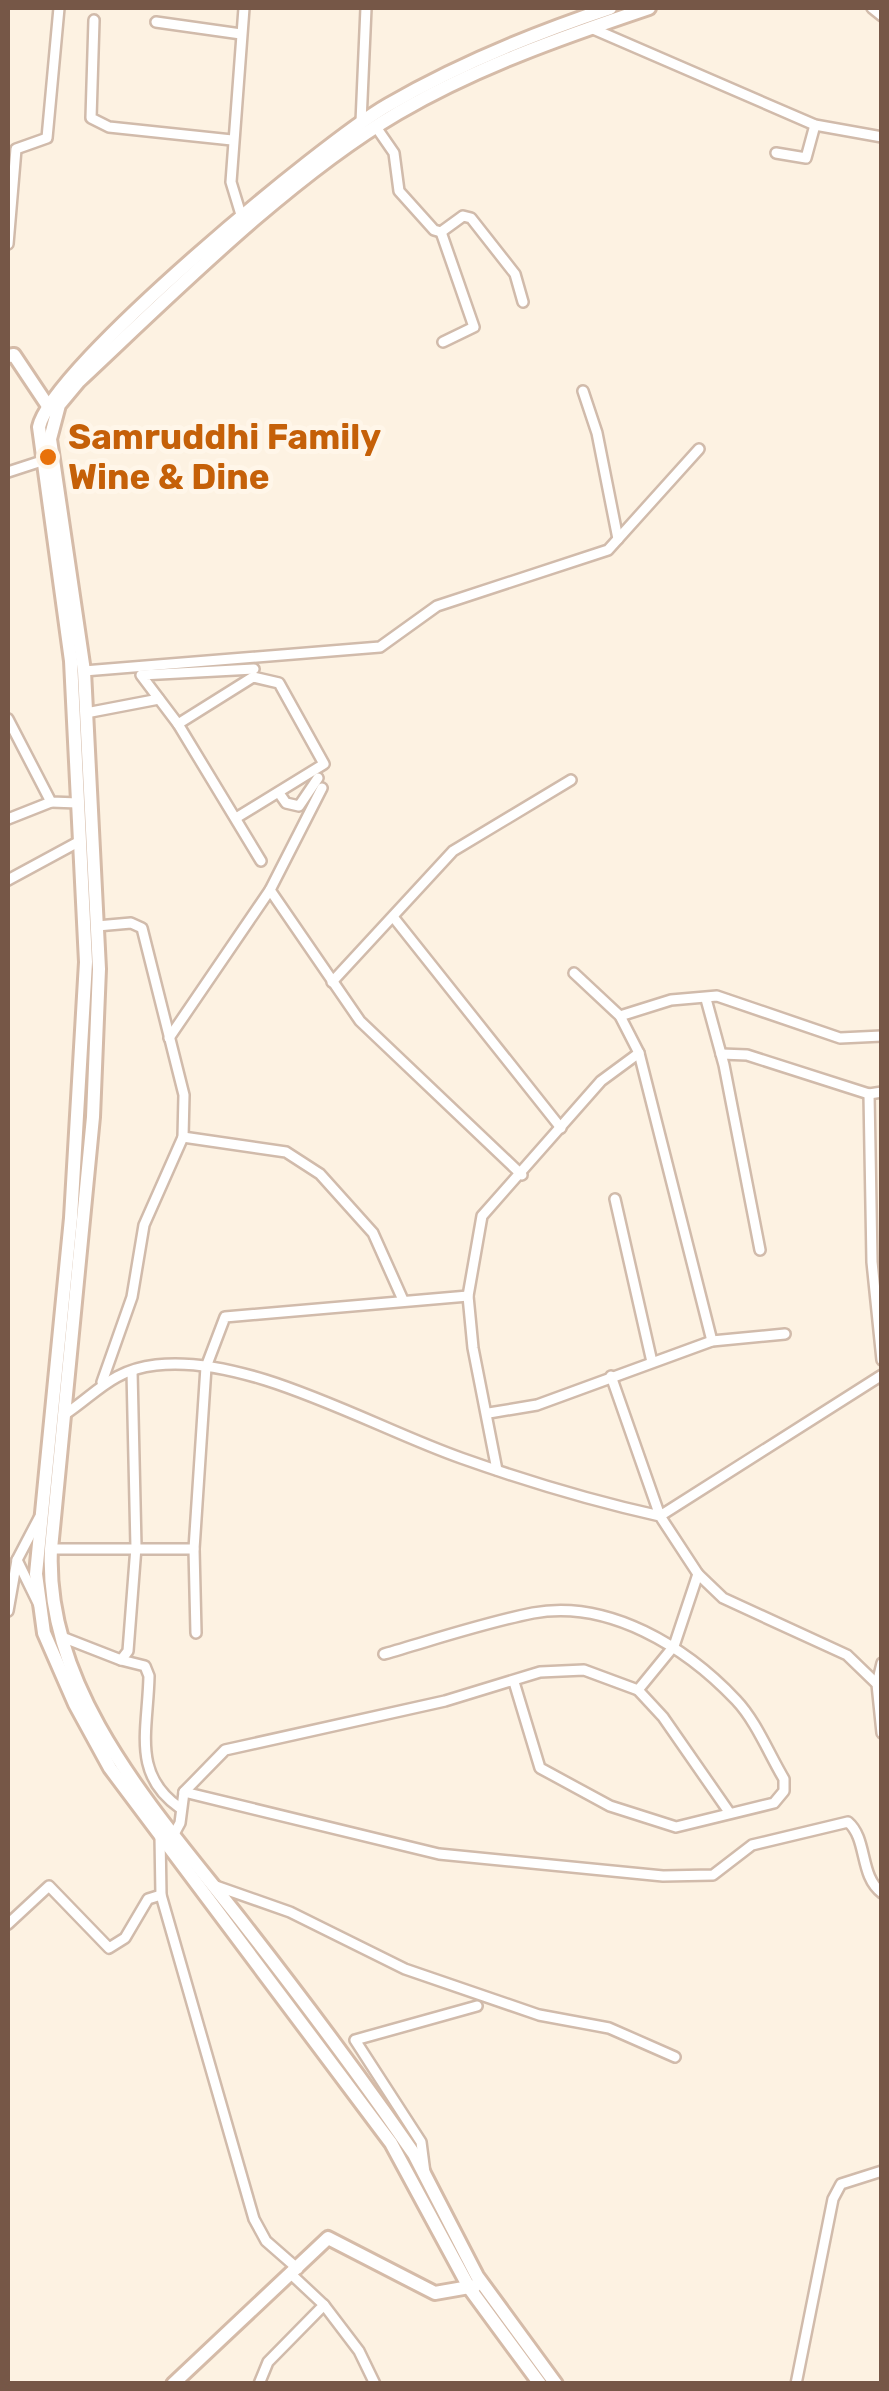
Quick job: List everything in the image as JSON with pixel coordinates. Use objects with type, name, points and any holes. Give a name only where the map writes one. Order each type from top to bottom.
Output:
[{"type":"main road","points":[[58,1415],[92,1117],[96,926],[80,841],[78,803],[86,713],[84,671],[39,426],[102,342],[242,218],[362,122],[495,50],[610,8]]},
{"type":"main road","points":[[50,409],[289,194],[376,127],[493,65],[649,8]]},
{"type":"main road","points":[[10,353],[50,409]]},
{"type":"main road","points":[[48,459],[82,754],[89,901],[83,1056],[49,1588],[59,1636],[106,1736],[167,1835]]},
{"type":"main road","points":[[55,1464],[44,1507],[36,1574],[39,1606],[56,1661],[92,1738],[391,2143],[540,2384]]},
{"type":"main road","points":[[190,1867],[212,1884],[368,2087],[425,2175],[476,2286],[556,2384]]},
{"type":"main road","points":[[173,2384],[328,2238],[435,2293],[476,2286]]},
{"type":"street","points":[[16,149],[47,138],[53,109],[59,8]]},
{"type":"street","points":[[242,218],[231,182],[244,8]]},
{"type":"street","points":[[362,122],[366,8]]},
{"type":"street","points":[[872,8],[882,16]]},
{"type":"street","points":[[94,20],[91,118],[110,127],[232,140]]},
{"type":"street","points":[[156,22],[241,34]]},
{"type":"street","points":[[591,28],[815,126],[882,136]]},
{"type":"street","points":[[776,153],[806,158],[815,126]]},
{"type":"street","points":[[376,127],[394,153],[395,182],[403,197],[441,232],[474,328],[443,342]]},
{"type":"street","points":[[8,136],[16,149],[8,244]]},
{"type":"street","points":[[441,232],[463,216],[471,218],[515,274],[523,302]]},
{"type":"street","points":[[582,391],[597,433],[618,539]]},
{"type":"street","points":[[84,671],[380,647],[436,606],[608,550],[699,449]]},
{"type":"street","points":[[8,472],[48,459]]},
{"type":"street","points":[[254,669],[141,675],[178,724],[261,861]]},
{"type":"street","points":[[178,724],[253,676],[275,680],[324,764],[236,818]]},
{"type":"street","points":[[86,713],[159,698]]},
{"type":"street","points":[[8,719],[50,802]]},
{"type":"street","points":[[332,982],[453,851],[572,780]]},
{"type":"street","points":[[169,1038],[270,890],[320,783],[299,806],[286,804],[280,793]]},
{"type":"street","points":[[8,819],[50,802],[78,803]]},
{"type":"street","points":[[8,880],[80,841]]},
{"type":"street","points":[[270,890],[360,1022],[522,1174]]},
{"type":"street","points":[[394,918],[561,1128]]},
{"type":"street","points":[[96,926],[132,923],[142,928],[184,1095],[183,1137],[144,1224],[132,1297],[102,1382]]},
{"type":"street","points":[[574,973],[620,1016],[639,1052],[712,1341]]},
{"type":"street","points":[[620,1016],[671,1000],[706,1000],[717,996],[840,1038],[882,1036]]},
{"type":"street","points":[[706,1000],[721,1054],[760,1250]]},
{"type":"street","points":[[497,1470],[489,1413],[473,1348],[468,1296],[482,1216],[601,1081],[639,1052]]},
{"type":"street","points":[[721,1054],[747,1055],[869,1094],[882,1092]]},
{"type":"street","points":[[869,1094],[872,1262],[882,1360]]},
{"type":"street","points":[[183,1137],[286,1152],[320,1174],[373,1233],[404,1300]]},
{"type":"street","points":[[615,1198],[652,1362]]},
{"type":"street","points":[[196,1634],[194,1549],[206,1367],[224,1317],[468,1296]]},
{"type":"street","points":[[489,1413],[537,1404],[712,1341],[785,1334]]},
{"type":"street","points":[[58,1415],[102,1382],[132,1371],[182,1362],[256,1376],[497,1470],[660,1516],[882,1376]]},
{"type":"street","points":[[121,1660],[133,1629],[136,1547],[132,1371]]},
{"type":"street","points":[[611,1376],[660,1516],[698,1574],[723,1598],[847,1655],[877,1684]]},
{"type":"street","points":[[8,1610],[18,1560],[44,1507]]},
{"type":"street","points":[[51,1550],[194,1549]]},
{"type":"street","points":[[18,1560],[39,1606]]},
{"type":"street","points":[[638,1690],[674,1646],[698,1574]]},
{"type":"street","points":[[384,1654],[535,1613],[571,1611],[608,1616],[674,1646],[738,1702],[784,1778],[784,1791],[774,1803],[676,1827],[650,1822],[610,1806],[540,1768],[514,1682]]},
{"type":"street","points":[[59,1636],[144,1666],[150,1676],[146,1768],[152,1784],[180,1808]]},
{"type":"street","points":[[882,1663],[877,1684],[882,1733]]},
{"type":"street","points":[[376,2384],[360,2352],[266,2241],[254,2219],[161,1895],[167,1835],[180,1823],[184,1792],[226,1750],[514,1682],[540,1672],[584,1670],[638,1690],[663,1717],[729,1812]]},
{"type":"street","points":[[184,1792],[438,1854],[663,1876],[713,1875],[752,1845],[848,1822],[856,1830],[872,1883],[882,1893]]},
{"type":"street","points":[[212,1884],[290,1912],[405,1969],[539,2016],[610,2028],[675,2057]]},
{"type":"street","points":[[8,1924],[49,1886],[109,1948],[125,1938],[148,1900],[161,1895]]},
{"type":"street","points":[[425,2175],[422,2142],[355,2040],[478,2006]]},
{"type":"street","points":[[796,2384],[832,2199],[841,2184],[882,2171]]},
{"type":"street","points":[[259,2384],[268,2362],[324,2305]]},
{"type":"place","name":"Samruddhi Family Wine & Dine","points":[[48,457]]}]
